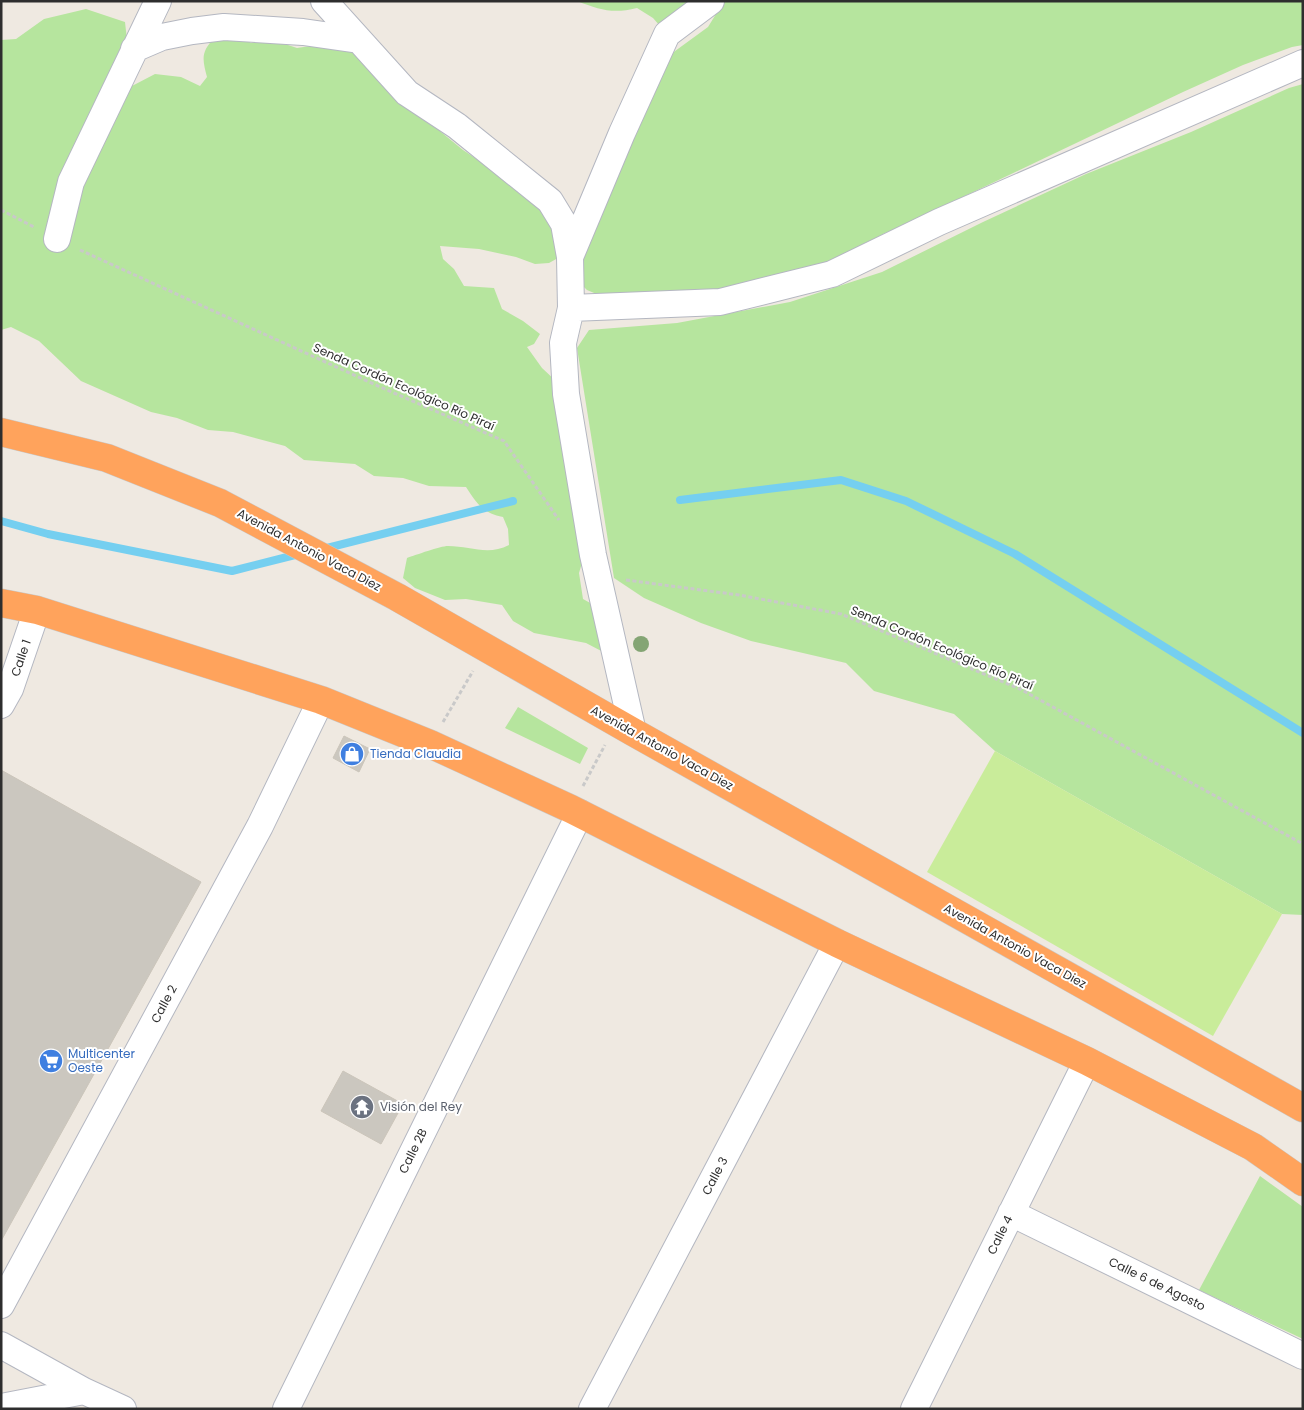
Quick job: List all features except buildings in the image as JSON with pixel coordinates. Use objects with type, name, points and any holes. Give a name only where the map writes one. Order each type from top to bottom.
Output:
[{"type":"highway","name":"Avenida Antonio Vaca Diez","points":[[1,432],[107,458],[220,503],[397,597],[1303,1108]]},
{"type":"highway","points":[[1,603],[37,610],[321,700],[430,744],[576,811],[837,943],[1087,1061],[1253,1147],[1303,1182]]},
{"type":"street","points":[[57,239],[71,182],[158,1]]},
{"type":"street","points":[[324,1],[407,93],[457,126],[550,201],[564,224],[570,257],[570,308],[563,343],[566,394],[625,727]]},
{"type":"street","points":[[570,257],[622,133],[667,34],[711,1]]},
{"type":"street","points":[[134,49],[162,37],[224,27],[303,32],[359,40]]},
{"type":"street","points":[[570,308],[720,302],[832,274],[939,222],[1303,63]]},
{"type":"street","name":"Calle 1","points":[[1,705],[10,689],[37,610]]},
{"type":"street","name":"Calle 2","points":[[1,1305],[260,826],[321,700]]},
{"type":"street","name":"Calle 2B","points":[[286,1409],[576,811]]},
{"type":"street","name":"Calle 3","points":[[592,1409],[837,943]]},
{"type":"street","name":"Calle 4","points":[[914,1409],[1087,1061]]},
{"type":"street","name":"Calle 6 de Agosto","points":[[1012,1213],[1303,1356]]},
{"type":"street","points":[[1,1345],[123,1409]]},
{"type":"street","points":[[1,1407],[84,1390]]},
{"type":"path","name":"Senda Cordón Ecológico Río Piraí","points":[[1,210],[57,239],[378,386],[504,441],[560,520]]},
{"type":"path","name":"Senda Cordón Ecológico Río Piraí","points":[[598,576],[739,595],[841,614],[1020,689],[1303,844]]},
{"type":"path","points":[[430,744],[487,648]]},
{"type":"path","points":[[576,811],[625,727]]},
{"type":"green space","points":[[577,1],[704,1],[660,26],[653,18],[637,8],[614,11],[593,7]]},
{"type":"green space","points":[[724,1],[1303,1],[1303,45],[1292,47],[1243,65],[1183,92],[883,234],[851,256],[761,282],[706,291],[606,298],[587,290],[577,280],[580,259],[671,54],[708,27]]},
{"type":"green space","points":[[86,9],[125,22],[132,86],[155,74],[181,77],[200,86],[207,77],[204,65],[205,51],[215,37],[237,34],[251,43],[259,41],[279,42],[297,48],[324,44],[349,49],[368,59],[441,132],[463,150],[517,186],[539,209],[551,224],[558,258],[549,263],[535,264],[516,257],[479,249],[440,246],[443,259],[454,269],[464,286],[494,288],[502,309],[523,321],[540,334],[534,344],[527,347],[542,368],[557,382],[585,553],[579,573],[583,599],[592,604],[607,654],[586,643],[534,633],[513,621],[502,605],[466,599],[445,600],[415,588],[403,578],[407,558],[439,547],[456,546],[479,550],[494,550],[509,545],[508,529],[503,517],[490,513],[481,507],[466,487],[429,486],[403,478],[374,476],[355,464],[304,460],[285,446],[233,432],[208,430],[177,418],[151,412],[81,381],[39,341],[11,327],[1,330],[1,40],[16,39],[44,19]]},
{"type":"green space","points":[[1303,84],[1303,915],[1282,914],[995,751],[954,714],[874,691],[846,663],[751,641],[701,623],[644,598],[614,578],[577,348],[589,330],[677,323],[790,302],[882,272],[1086,174],[1191,132],[1289,88]]},
{"type":"green space","points":[[518,707],[588,748],[580,764],[505,728]]},
{"type":"green space","points":[[995,751],[1282,914],[1213,1036],[927,872]]},
{"type":"green space","points":[[1260,1176],[1303,1207],[1303,1339],[1199,1290]]},
{"type":"waterway","points":[[680,500],[841,480],[906,501],[1015,554],[1303,733]]},
{"type":"waterway","points":[[323,549],[513,501]]},
{"type":"waterway","points":[[1,521],[48,534],[232,571],[299,554]]},
{"type":"place","name":"Tienda Claudia","points":[[352,754]]},
{"type":"place","name":"Multicenter Oeste","points":[[51,1061]]},
{"type":"place","name":"Visión del Rey","points":[[362,1107]]}]
